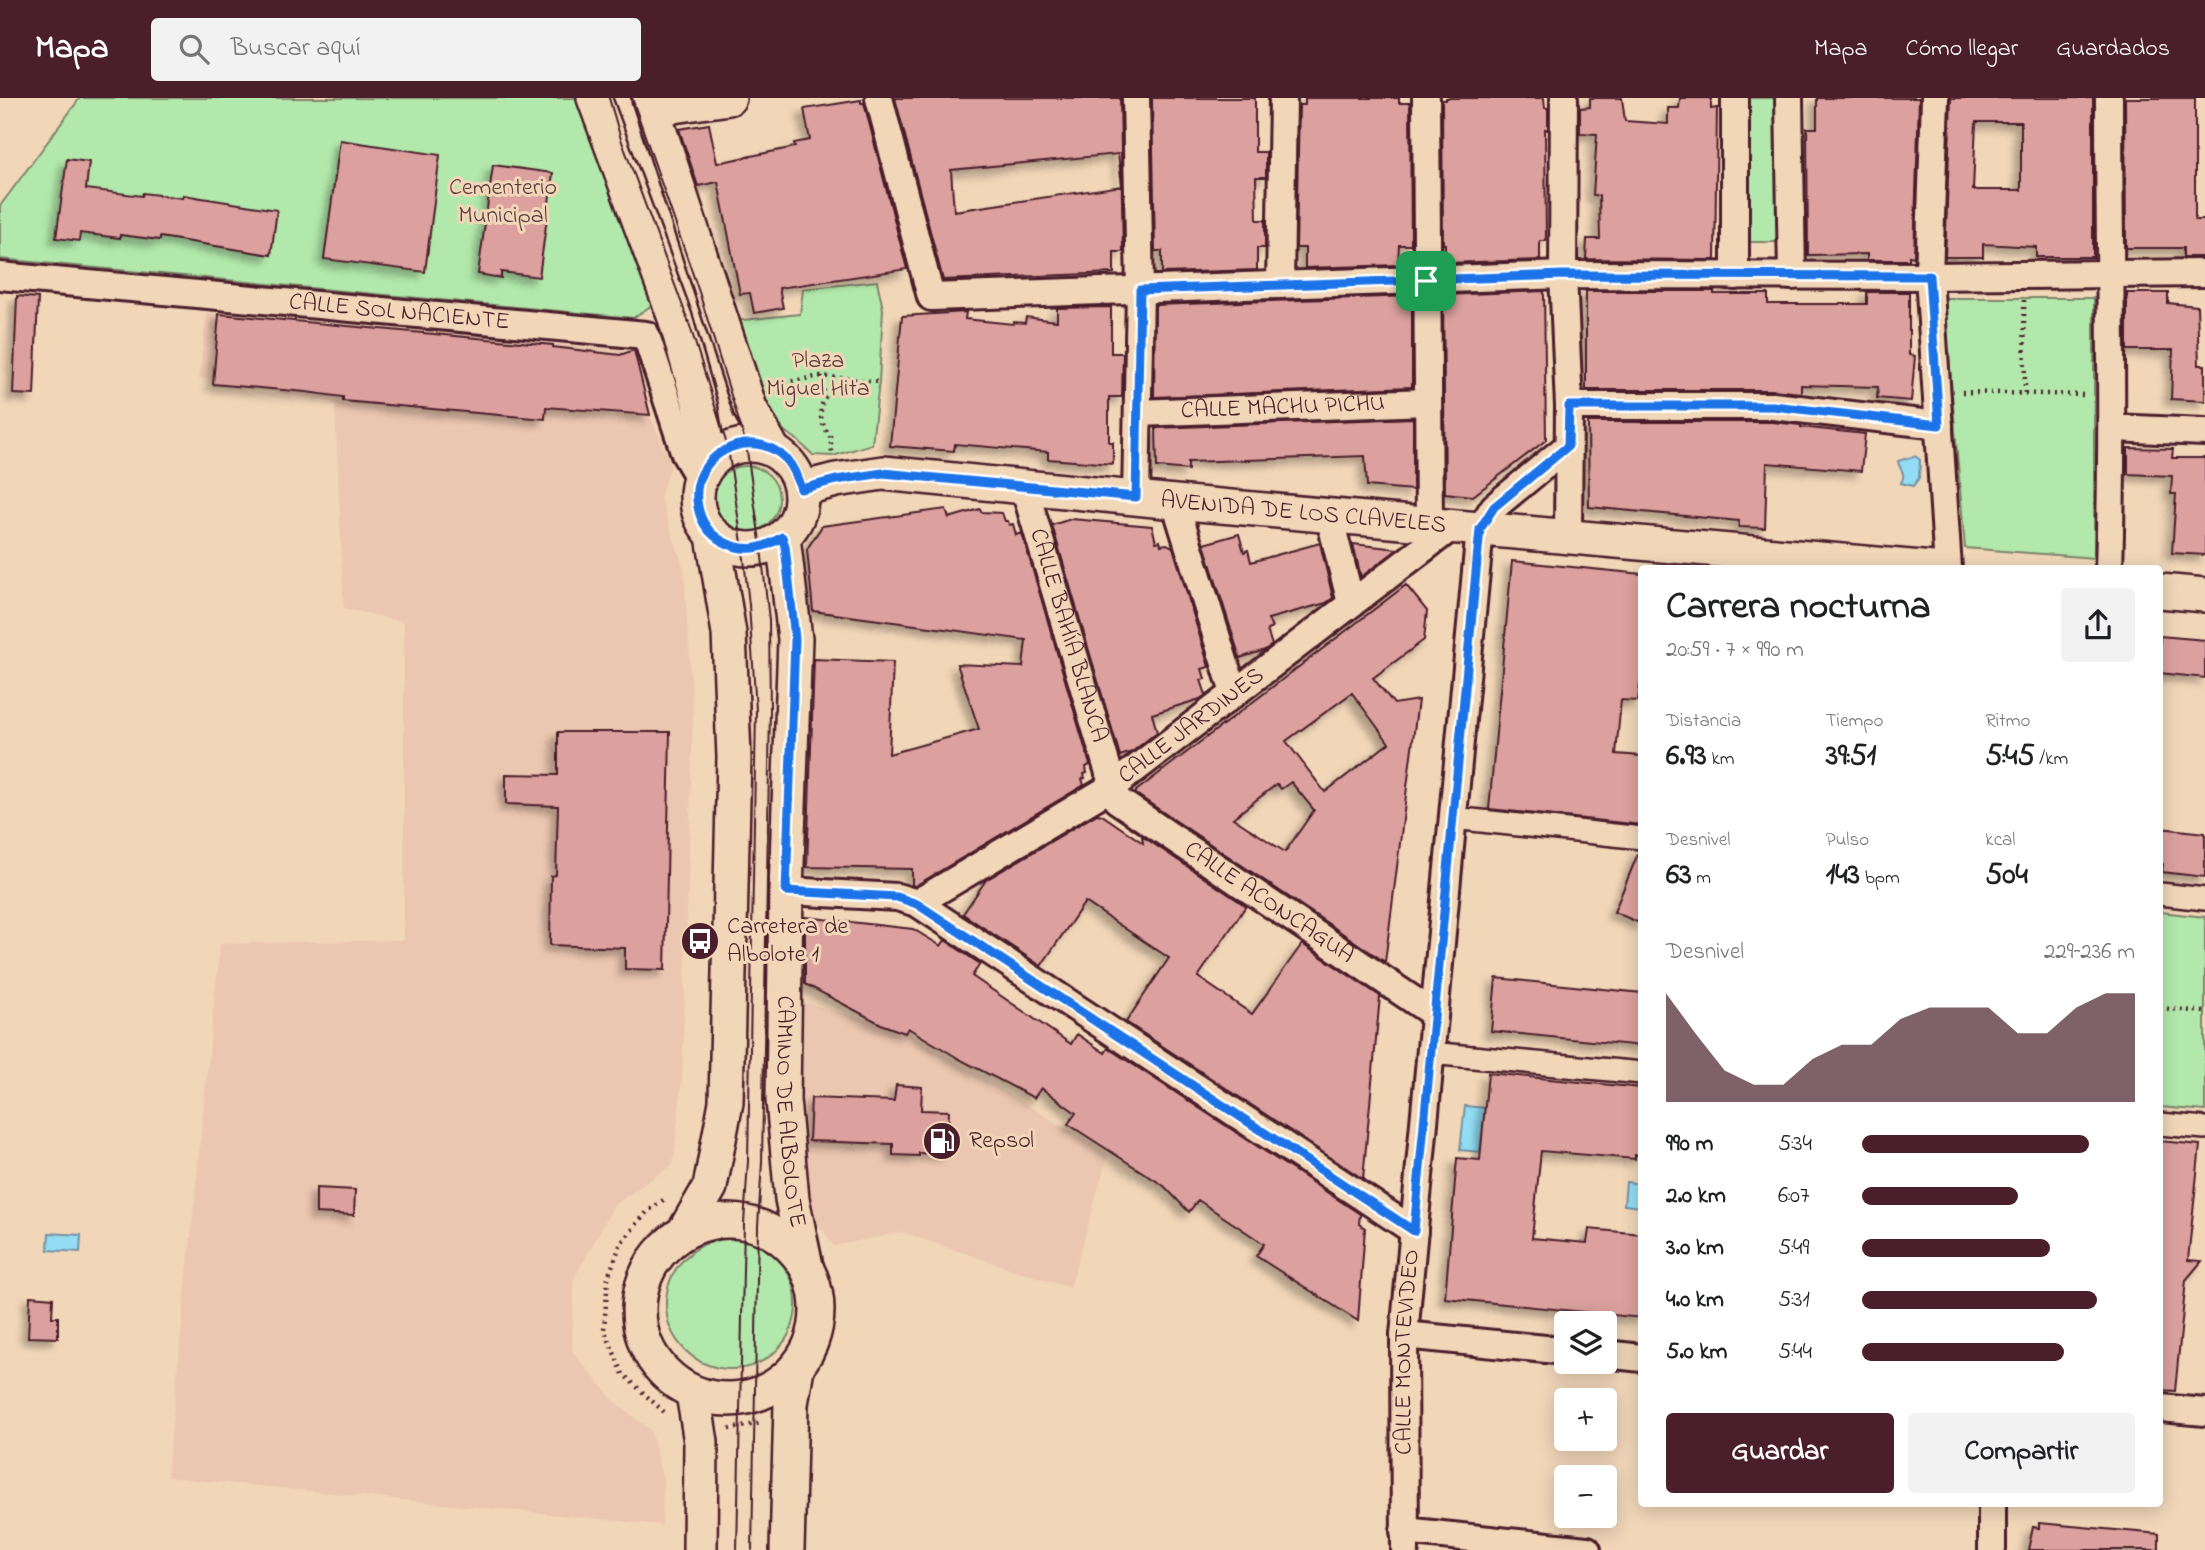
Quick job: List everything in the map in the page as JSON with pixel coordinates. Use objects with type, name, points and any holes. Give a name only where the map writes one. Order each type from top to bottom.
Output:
[{"type":"street","points":[[594,98],[676,318],[700,405],[705,437],[696,496],[701,520],[713,536],[743,550],[768,546],[794,525],[801,505],[801,489],[796,474],[786,459],[773,450],[754,444],[728,448],[718,454],[701,473]]},
{"type":"street","points":[[729,98],[651,104],[750,408],[773,450]]},
{"type":"street","points":[[879,98],[931,297],[1563,275],[1929,276],[2205,273]]},
{"type":"street","points":[[1136,98],[1140,290],[1136,497]]},
{"type":"street","points":[[1280,285],[1283,98]]},
{"type":"street","name":"CALLE MONTEVIDEO","points":[[1405,1541],[1404,1335],[1453,818],[1454,526],[1428,402],[1426,98]]},
{"type":"street","points":[[1564,98],[1563,275],[1569,406],[1568,537]]},
{"type":"street","points":[[1735,98],[1735,275]]},
{"type":"street","points":[[1789,98],[1792,276]]},
{"type":"street","points":[[1935,98],[1929,276],[1948,565]]},
{"type":"street","points":[[2109,98],[2112,396],[2109,565]]},
{"type":"street","name":"CALLE SOL NACIENTE","points":[[0,276],[646,335],[685,454],[701,473]]},
{"type":"street","name":"CALLE MACHU PICHU","points":[[1138,413],[1428,402]]},
{"type":"street","points":[[1569,406],[1773,406],[1939,425]]},
{"type":"street","points":[[2112,428],[2205,432]]},
{"type":"street","name":"CALLE JARDINES","points":[[917,904],[1113,786],[1454,526],[1494,507],[1568,446]]},
{"type":"street","name":"AVENIDA DE LOS CLAVELES","points":[[801,489],[836,480],[883,473],[1175,502],[1887,565]]},
{"type":"street","name":"CALLE BAHÍA BLANCA","points":[[1024,486],[1113,786]]},
{"type":"street","points":[[1175,502],[1234,693]]},
{"type":"street","points":[[1329,515],[1351,603]]},
{"type":"street","points":[[684,1232],[710,1187],[726,1101],[734,757],[729,633],[713,536]]},
{"type":"street","name":"CAMINO DE ALBOLOTE","points":[[782,537],[795,639],[786,891],[783,1100],[792,1199],[806,1266]]},
{"type":"street","points":[[2163,591],[2205,595]]},
{"type":"street","name":"CALLE ACONCAGUA","points":[[1113,786],[1117,800],[1434,1014]]},
{"type":"street","points":[[1453,818],[1638,838]]},
{"type":"street","points":[[786,891],[897,897],[917,904],[1414,1231]]},
{"type":"street","points":[[2163,894],[2205,899]]},
{"type":"street","points":[[1430,1053],[1638,1073]]},
{"type":"street","points":[[2163,1124],[2205,1128]]},
{"type":"street","points":[[729,1221],[763,1227],[786,1242],[806,1266],[816,1292],[818,1310],[815,1332],[809,1349],[797,1368],[776,1386],[755,1396],[722,1399],[693,1393],[670,1378],[649,1353],[638,1310],[641,1287],[649,1267],[665,1246],[684,1232],[708,1223],[729,1221]]},
{"type":"street","points":[[1404,1335],[1554,1349]]},
{"type":"street","points":[[1617,1355],[1638,1358]]},
{"type":"street","points":[[787,1550],[791,1415],[797,1368]]},
{"type":"street","points":[[693,1393],[699,1430],[700,1550]]},
{"type":"street","points":[[2163,1408],[2205,1412]]},
{"type":"street","points":[[1992,1507],[1992,1550]]},
{"type":"street","points":[[1405,1541],[1587,1550]]},
{"type":"path","points":[[2024,274],[2025,394]]},
{"type":"path","points":[[821,376],[825,397],[821,417],[830,436],[833,456]]},
{"type":"path","points":[[769,385],[821,376],[879,382]]},
{"type":"path","points":[[1937,391],[2112,396]]},
{"type":"path","points":[[2163,1007],[2205,1012]]},
{"type":"path","points":[[673,1194],[647,1212],[621,1242],[608,1277],[604,1328],[623,1374],[656,1402],[677,1426],[699,1430],[738,1429],[791,1415]]},
{"type":"shaded area","points":[[207,313],[621,348],[671,464],[660,497],[684,570],[693,713],[682,1078],[673,1164],[614,1205],[574,1279],[572,1351],[615,1402],[650,1430],[663,1480],[662,1525],[167,1477],[220,944],[404,940],[404,622],[344,608],[335,403],[199,378]]},
{"type":"shaded area","name":"Repsol","points":[[800,1001],[903,1030],[1108,1154],[1070,1288],[901,1232],[834,1246],[812,1215],[796,1128]]},
{"type":"green space","name":"Cementerio Municipal","points":[[80,98],[579,98],[655,303],[633,318],[0,259],[0,206]]},
{"type":"green space","points":[[1747,98],[1776,98],[1777,242],[1749,242]]},
{"type":"green space","name":"Plaza Miguel Hita","points":[[877,281],[883,309],[872,444],[833,456],[813,455],[795,438],[771,427],[733,321],[800,314],[803,289]]},
{"type":"green space","points":[[1944,298],[2094,298],[2094,558],[1965,548]]},
{"type":"green space","points":[[739,466],[753,466],[765,471],[774,480],[779,499],[777,512],[770,523],[753,532],[739,532],[727,527],[718,518],[713,506],[713,492],[718,480],[727,471]]},
{"type":"green space","points":[[2163,912],[2205,917],[2205,1111],[2163,1107]]},
{"type":"green space","points":[[731,1239],[756,1244],[777,1258],[791,1279],[796,1304],[791,1329],[777,1350],[756,1364],[731,1369],[706,1364],[685,1350],[671,1329],[666,1304],[671,1279],[685,1258],[706,1244]]},
{"type":"water","points":[[1915,456],[1920,460],[1919,478],[1913,486],[1901,483],[1903,474],[1898,461]]},
{"type":"water","points":[[1465,1106],[1485,1108],[1480,1152],[1460,1150]]},
{"type":"water","points":[[1626,1182],[1638,1184],[1638,1207],[1624,1205]]},
{"type":"water","points":[[49,1233],[81,1235],[80,1252],[48,1250]]},
{"type":"building","points":[[895,98],[1120,98],[1122,183],[1118,154],[951,170],[954,211],[1122,186],[1123,252],[1114,252],[1114,273],[943,280]]},
{"type":"building","points":[[1152,98],[1255,98],[1255,152],[1266,152],[1266,177],[1256,177],[1257,220],[1265,220],[1265,248],[1257,248],[1257,270],[1162,273],[1162,251],[1155,251]]},
{"type":"building","points":[[1305,98],[1399,98],[1399,103],[1410,103],[1411,245],[1399,245],[1398,265],[1305,268],[1305,248],[1296,248],[1299,105],[1305,105]]},
{"type":"building","points":[[1544,98],[1545,108],[1548,108],[1548,130],[1545,129],[1546,241],[1540,241],[1540,260],[1445,263],[1442,100]]},
{"type":"building","points":[[1590,98],[1622,98],[1625,121],[1668,124],[1668,108],[1679,108],[1680,98],[1711,98],[1711,109],[1717,108],[1715,260],[1586,259],[1587,239],[1600,239],[1599,196],[1593,195],[1597,134],[1580,133],[1580,108],[1590,107]]},
{"type":"building","points":[[1817,98],[1919,98],[1914,257],[1909,256],[1909,260],[1867,260],[1867,254],[1808,255],[1807,128],[1817,128]]},
{"type":"building","points":[[1951,98],[2093,98],[2093,257],[2036,257],[2036,247],[1983,244],[1983,257],[1945,257]],"holes":[[[1976,122],[2021,122],[2021,190],[1973,190]]]},
{"type":"building","points":[[2125,98],[2195,98],[2195,220],[2205,220],[2205,257],[2183,257],[2183,248],[2126,248]]},
{"type":"building","points":[[861,100],[861,103],[864,103],[907,269],[779,288],[783,308],[754,313],[750,293],[740,294],[718,182],[698,186],[679,129],[709,124],[717,163],[795,147],[794,143],[810,140],[804,109]]},
{"type":"building","points":[[340,140],[440,155],[425,272],[324,259]]},
{"type":"building","points":[[67,159],[89,162],[86,189],[142,196],[143,193],[183,198],[183,195],[277,210],[271,255],[160,237],[160,240],[80,233],[79,241],[56,238]]},
{"type":"building","points":[[493,165],[553,173],[539,277],[501,272],[501,278],[478,274]]},
{"type":"building","points":[[1544,291],[1546,440],[1473,496],[1445,493],[1443,295]]},
{"type":"building","points":[[1586,291],[1714,291],[1714,294],[1768,294],[1768,304],[1867,304],[1867,292],[1909,292],[1909,355],[1915,356],[1911,401],[1877,398],[1878,387],[1801,385],[1801,393],[1773,390],[1586,390]]},
{"type":"building","points":[[2127,293],[2168,293],[2168,303],[2197,306],[2199,365],[2205,365],[2205,401],[2171,399],[2173,350],[2127,350]]},
{"type":"building","points":[[17,296],[38,298],[34,395],[13,394]]},
{"type":"building","points":[[1412,296],[1412,387],[1154,397],[1155,305]]},
{"type":"building","points":[[1111,307],[1111,353],[1123,353],[1122,397],[1109,397],[1109,442],[1113,442],[1113,464],[1048,459],[1048,452],[955,444],[954,451],[890,446],[902,316],[966,312],[965,319],[1013,324],[1025,323],[1026,317],[1057,321],[1057,308]]},
{"type":"building","points":[[219,314],[553,345],[620,355],[634,350],[650,415],[546,407],[545,419],[343,401],[343,397],[306,392],[213,384]]},
{"type":"building","points":[[1413,418],[1413,490],[1367,486],[1365,456],[1188,462],[1188,470],[1157,467],[1156,428]]},
{"type":"building","points":[[1588,422],[1772,422],[1865,434],[1861,471],[1767,463],[1765,528],[1739,527],[1739,521],[1589,507]]},
{"type":"building","points":[[2128,448],[2173,449],[2172,458],[2205,458],[2205,555],[2172,553],[2176,494],[2171,494],[2172,476],[2128,474]]},
{"type":"building","points":[[946,509],[949,518],[980,509],[981,512],[1002,513],[1009,525],[1013,524],[1016,535],[1022,533],[1090,765],[1086,767],[1087,773],[1082,779],[1084,785],[915,886],[912,885],[912,869],[807,867],[814,659],[893,662],[889,754],[979,729],[957,664],[1023,667],[1026,640],[813,611],[807,549],[822,526]]},
{"type":"building","points":[[1071,519],[1152,526],[1156,542],[1173,547],[1209,667],[1202,669],[1205,679],[1201,680],[1206,695],[1152,714],[1157,732],[1132,752],[1120,756],[1052,525]]},
{"type":"building","points":[[1239,534],[1244,552],[1248,550],[1251,562],[1320,543],[1333,598],[1326,603],[1268,619],[1272,628],[1267,630],[1272,645],[1240,658],[1204,544]]},
{"type":"building","points":[[1353,544],[1398,549],[1361,577]]},
{"type":"building","points":[[1512,561],[1638,574],[1638,701],[1621,700],[1616,754],[1638,756],[1638,825],[1489,809]]},
{"type":"building","points":[[1406,585],[1427,611],[1424,640],[1373,678],[1394,704],[1418,700],[1385,962],[1136,794],[1136,791]],"holes":[[[1352,693],[1389,743],[1325,792],[1286,741]],[[1291,782],[1314,810],[1285,852],[1233,818],[1277,784],[1281,789]]]},
{"type":"building","points":[[2163,636],[2205,640],[2205,678],[2163,673]]},
{"type":"building","points":[[558,732],[670,732],[665,970],[625,969],[625,948],[550,945],[551,876],[556,875],[558,806],[506,804],[506,774],[558,775]]},
{"type":"building","points":[[1097,814],[1143,843],[1142,836],[1246,906],[1198,977],[1252,1014],[1302,944],[1380,996],[1363,1179],[1126,1022],[1169,958],[1085,902],[1041,966],[963,914],[986,880]]},
{"type":"building","points":[[2163,828],[2205,833],[2205,877],[2163,872]]},
{"type":"building","points":[[1638,853],[1638,922],[1614,912]]},
{"type":"building","points":[[805,917],[913,929],[941,946],[945,940],[980,964],[972,976],[1071,1044],[1077,1034],[1105,1053],[1108,1048],[1360,1214],[1359,1224],[1365,1228],[1358,1321],[1256,1256],[1264,1244],[1198,1200],[1189,1212],[1164,1186],[1068,1124],[1076,1113],[1041,1088],[1034,1098],[961,1060],[908,1028],[905,1033],[883,1025],[805,984]]},
{"type":"building","points":[[1496,978],[1638,993],[1638,1046],[1491,1031]]},
{"type":"building","points":[[1488,1073],[1638,1088],[1638,1155],[1635,1155],[1635,1159],[1541,1151],[1532,1238],[1587,1243],[1589,1229],[1638,1234],[1638,1318],[1617,1315],[1617,1311],[1573,1311],[1445,1298],[1457,1158],[1480,1160]]},
{"type":"building","points":[[896,1085],[922,1087],[921,1110],[949,1111],[947,1154],[893,1155],[893,1144],[809,1141],[811,1098],[894,1101]]},
{"type":"building","points":[[2163,1141],[2200,1145],[2188,1260],[2202,1261],[2186,1280],[2175,1391],[2163,1390]]},
{"type":"building","points":[[316,1188],[355,1190],[354,1215],[316,1213]]},
{"type":"building","points":[[30,1296],[53,1298],[52,1317],[58,1317],[58,1338],[28,1337]]},
{"type":"building","points":[[2039,1523],[2159,1534],[2159,1550],[2028,1550],[2033,1527],[2039,1528]]},
{"type":"tram line","points":[[609,98],[621,139],[689,323],[728,448],[749,605],[756,710],[748,1161],[744,1224],[737,1550]]},
{"type":"tram line","points":[[632,98],[699,292],[746,444],[769,620],[770,710],[762,1162],[758,1226],[752,1550]]},
{"type":"place","name":"Carretera de Albolote 1","points":[[700,941]]},
{"type":"place","name":"Repsol","points":[[942,1141]]},
{"type":"route","points":[[1563,275],[1929,276],[1939,425],[1773,406],[1569,406],[1568,446],[1494,507],[1480,529],[1414,1231],[917,904],[897,897],[786,891],[795,639],[785,546],[782,537],[761,548],[743,550],[732,547],[713,536],[701,520],[696,496],[704,468],[718,454],[728,448],[754,444],[773,450],[786,459],[796,474],[801,489],[836,480],[883,473],[1136,497],[1140,290],[1426,281],[1563,275]]}]
